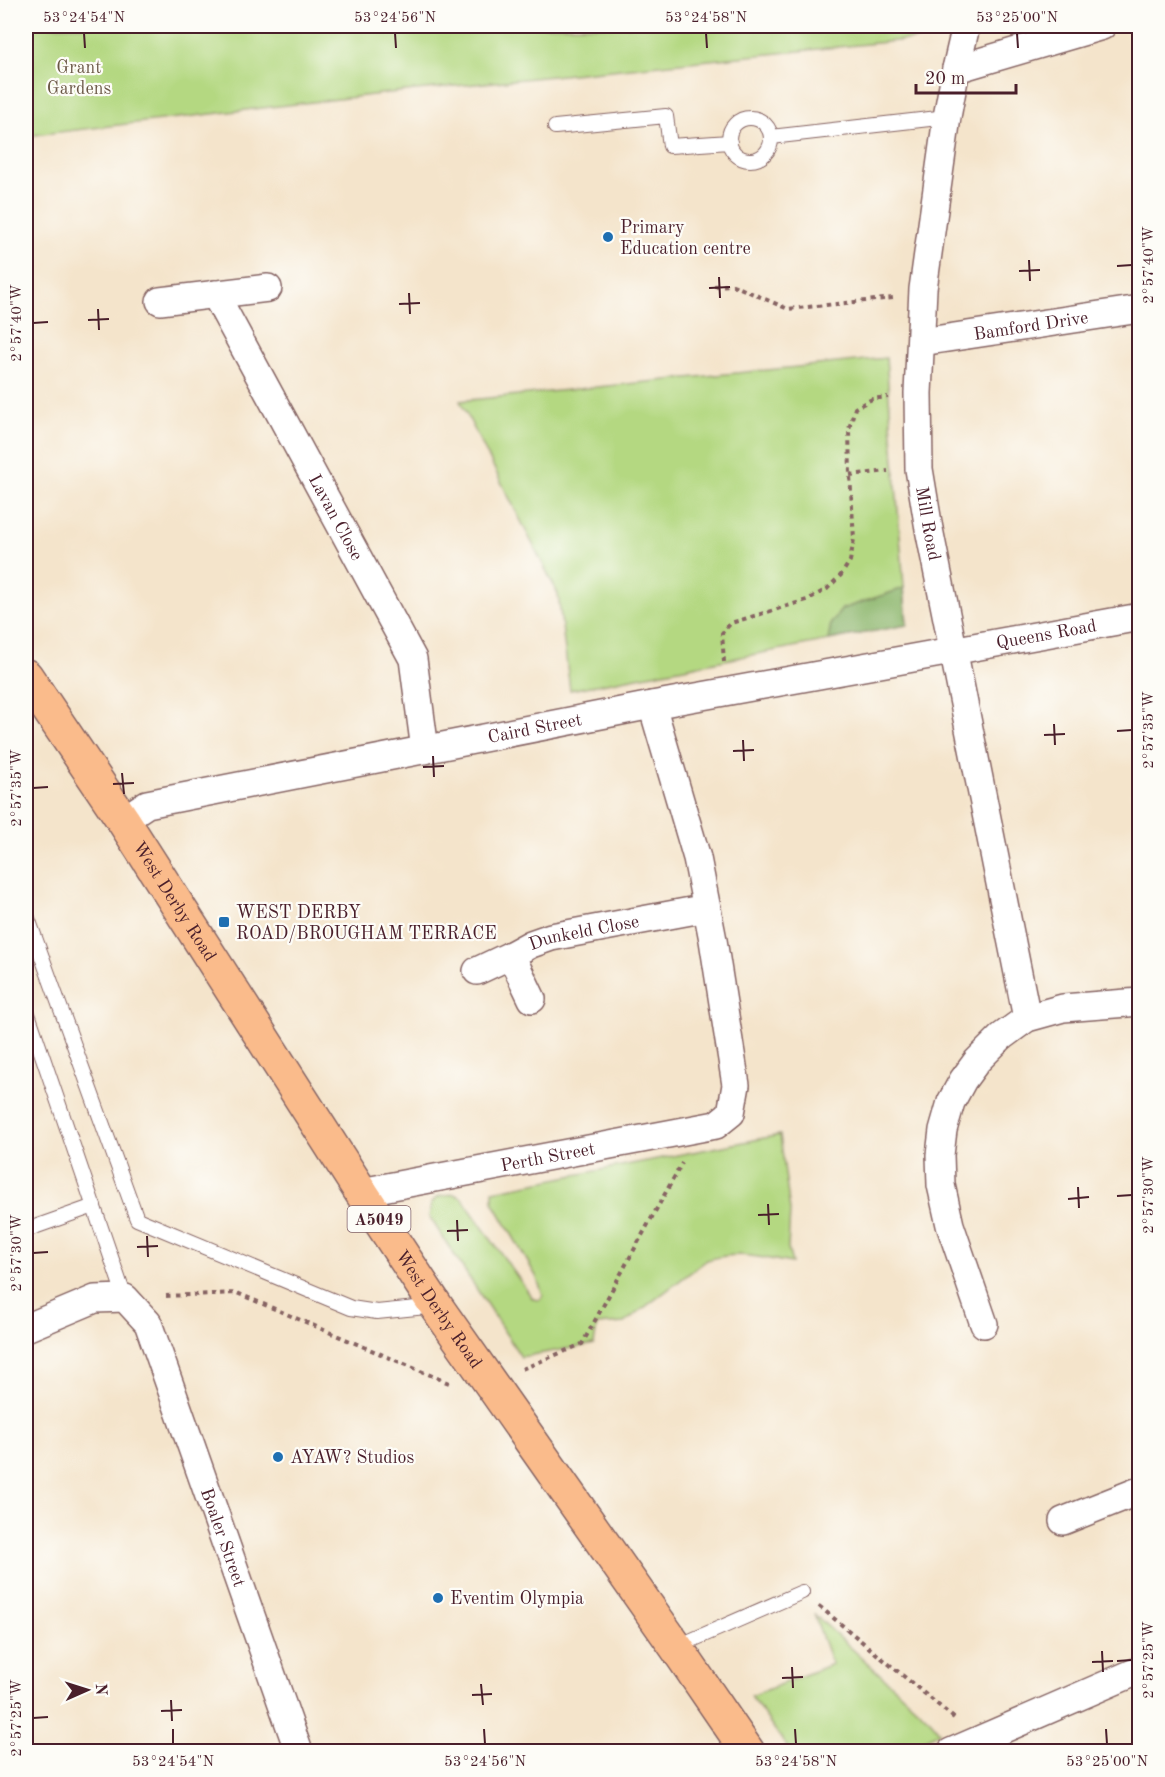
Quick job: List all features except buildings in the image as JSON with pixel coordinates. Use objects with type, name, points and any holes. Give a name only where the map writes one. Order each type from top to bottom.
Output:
[{"type":"highway","name":"West Derby Road","points":[[26,676],[123,820],[436,1306],[748,1752]]},
{"type":"street","name":"Mill Road","points":[[966,26],[947,117],[923,295],[918,393],[920,469],[952,650],[1027,1018]]},
{"type":"street","points":[[956,69],[1102,26]]},
{"type":"street","points":[[160,301],[268,288]]},
{"type":"street","name":"Lavan Close","points":[[215,294],[413,659],[426,750]]},
{"type":"street","name":"Bamford Drive","points":[[921,342],[1140,309]]},
{"type":"street","name":"Queens Road","points":[[952,650],[1140,617]]},
{"type":"street","name":"Caird Street","points":[[123,820],[147,804],[652,705],[952,650]]},
{"type":"street","points":[[652,705],[697,858],[707,908]]},
{"type":"street","name":"Dunkeld Close","points":[[532,999],[511,955],[531,944],[551,937],[707,908]]},
{"type":"street","name":"Perth Street","points":[[361,1192],[716,1125],[731,1113],[735,1085],[707,908]]},
{"type":"street","points":[[477,971],[511,955]]},
{"type":"street","points":[[984,1324],[950,1225],[941,1185],[940,1155],[943,1130],[951,1102],[977,1061],[1001,1037],[1027,1018],[1063,1008],[1140,1002]]},
{"type":"street","points":[[26,1328],[95,1299],[125,1298]]},
{"type":"street","name":"Boaler Street","points":[[125,1298],[148,1323],[299,1752]]},
{"type":"street","points":[[1063,1521],[1136,1492],[1140,1494]]},
{"type":"street","points":[[951,1752],[982,1745],[1140,1670]]},
{"type":"lane","points":[[555,127],[666,116],[669,146],[730,142]]},
{"type":"lane","points":[[771,137],[947,117]]},
{"type":"lane","points":[[750,118],[762,123],[771,137],[770,147],[766,153],[754,160],[741,158],[731,148],[730,142],[730,135],[737,123],[750,118]]},
{"type":"lane","points":[[26,913],[138,1219],[351,1308],[377,1312],[436,1306]]},
{"type":"lane","points":[[26,1008],[125,1298]]},
{"type":"lane","points":[[26,1230],[94,1206]]},
{"type":"lane","points":[[676,1647],[802,1592]]},
{"type":"path","points":[[714,286],[733,285],[788,309],[923,295]]},
{"type":"path","points":[[728,691],[722,633],[731,623],[807,600],[827,589],[841,575],[850,561],[854,539],[849,429],[855,408],[872,399],[918,393]]},
{"type":"path","points":[[850,475],[920,469]]},
{"type":"path","points":[[125,1298],[237,1293],[468,1391],[582,1344],[701,1128]]},
{"type":"path","points":[[802,1592],[982,1745]]},
{"type":"green space","name":"Grant Gardens","points":[[26,26],[939,26],[935,37],[406,91],[26,136]]},
{"type":"green space","points":[[886,358],[907,625],[570,690],[558,594],[460,401]]},
{"type":"green space","points":[[904,588],[907,625],[828,640],[831,623],[842,609]]},
{"type":"green space","points":[[780,1135],[790,1211],[788,1248],[792,1263],[739,1255],[707,1260],[624,1323],[597,1325],[594,1344],[521,1357],[429,1216],[431,1204],[437,1197],[454,1194],[462,1198],[533,1299],[540,1300],[543,1295],[536,1276],[493,1202],[493,1191]]},
{"type":"green space","points":[[814,1614],[931,1721],[940,1732],[901,1751],[790,1751],[751,1696],[832,1664]]},
{"type":"place","name":"Primary Education centre","points":[[608,237]]},
{"type":"place","name":"WEST DERBY ROAD/BROUGHAM TERRACE","points":[[224,922]]},
{"type":"place","name":"AYAW? Studios","points":[[278,1457]]},
{"type":"place","name":"Eventim Olympia","points":[[438,1598]]}]
